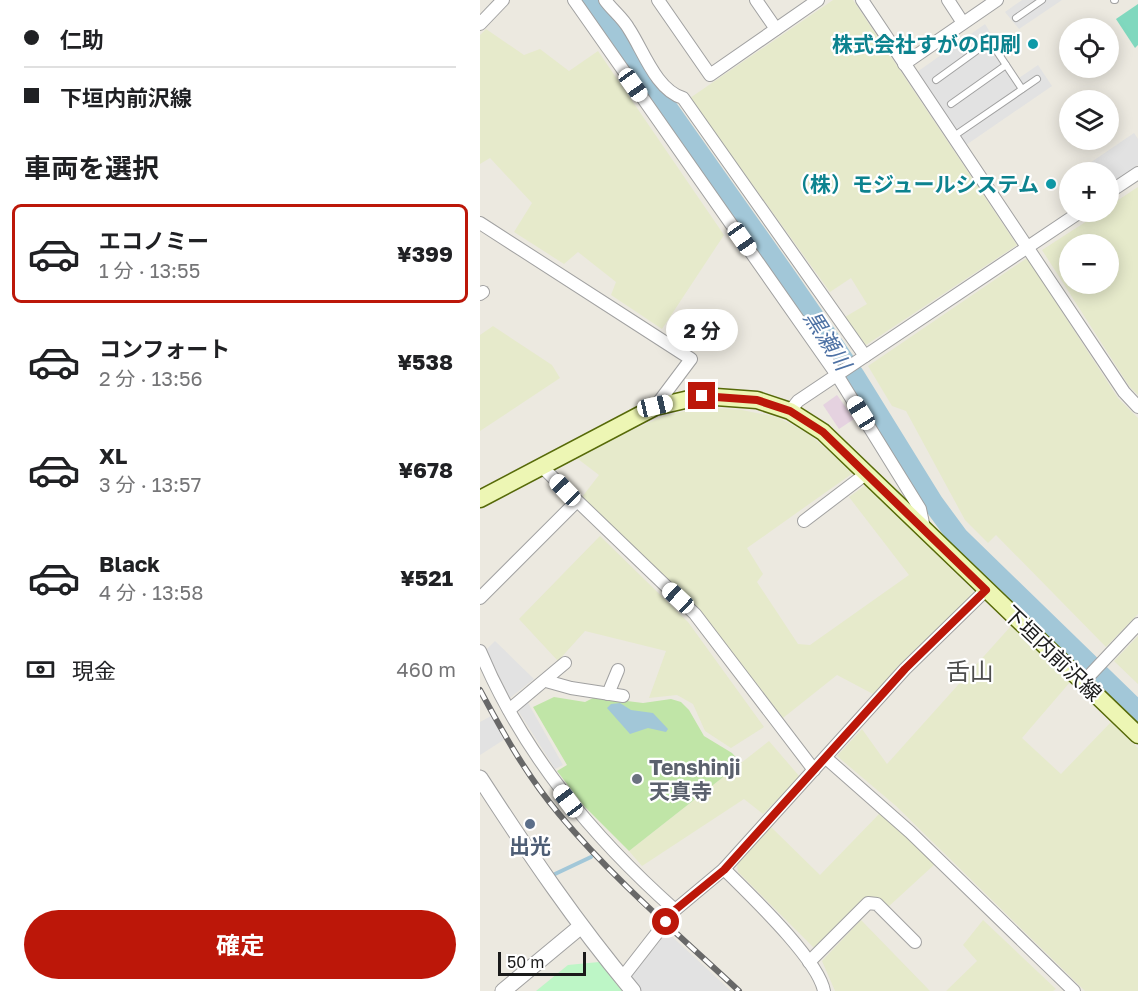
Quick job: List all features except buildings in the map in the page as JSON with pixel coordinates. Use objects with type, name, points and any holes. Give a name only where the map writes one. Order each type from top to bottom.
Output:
[{"type":"main road","name":"下垣内前沢線","points":[[480,499],[655,406],[702,396],[757,400],[790,411],[823,432],[986,590],[1086,679],[1138,735]]},
{"type":"street","points":[[480,24],[503,0]]},
{"type":"street","points":[[574,0],[837,375],[920,509],[924,528]]},
{"type":"street","points":[[605,0],[629,28],[639,48],[662,81],[675,96],[683,98],[862,359]]},
{"type":"street","points":[[658,0],[710,75],[818,0]]},
{"type":"street","points":[[756,0],[776,29]]},
{"type":"street","points":[[862,0],[1124,392],[1138,408]]},
{"type":"street","points":[[948,0],[963,23]]},
{"type":"street","points":[[904,64],[997,0]]},
{"type":"street","points":[[1119,186],[1138,173]]},
{"type":"street","points":[[790,411],[798,401],[1065,222]]},
{"type":"street","points":[[480,223],[691,359],[655,406]]},
{"type":"street","points":[[542,467],[695,614],[814,770]]},
{"type":"street","points":[[804,520],[867,473]]},
{"type":"street","points":[[480,598],[576,502]]},
{"type":"street","points":[[622,978],[675,910],[724,870],[905,669],[986,590]]},
{"type":"street","points":[[1086,679],[1138,624]]},
{"type":"street","points":[[480,651],[494,686],[543,766],[581,818],[629,869],[675,910]]},
{"type":"street","points":[[509,710],[565,663]]},
{"type":"street","points":[[608,694],[618,670]]},
{"type":"street","points":[[546,681],[623,696]]},
{"type":"street","points":[[826,758],[910,832],[1074,991]]},
{"type":"street","points":[[480,778],[580,927],[633,991]]},
{"type":"street","points":[[724,870],[777,922],[809,962],[823,983],[824,991]]},
{"type":"street","points":[[809,962],[868,903],[877,904],[915,942]]},
{"type":"street","points":[[503,991],[580,927]]},
{"type":"lane","points":[[1016,18],[1042,0]]},
{"type":"lane","points":[[936,80],[990,41],[1022,89]]},
{"type":"lane","points":[[951,104],[1006,65]]},
{"type":"lane","points":[[954,136],[1037,79]]},
{"type":"shaded area","points":[[1022,0],[1062,0],[1019,29],[1005,12]]},
{"type":"shaded area","points":[[985,24],[1019,78],[1038,65],[1052,86],[966,145],[917,72]]},
{"type":"shaded area","points":[[1134,133],[1138,139],[1138,165],[1119,178],[1119,162],[1091,162],[1109,150],[1119,150],[1119,143]]},
{"type":"shaded area","points":[[837,395],[854,419],[839,429],[823,405]]},
{"type":"shaded area","points":[[495,641],[534,679],[510,698],[486,650]]},
{"type":"shaded area","points":[[523,694],[563,765],[555,769],[512,701]]},
{"type":"shaded area","points":[[491,716],[505,739],[480,755],[480,722]]},
{"type":"shaded area","points":[[667,932],[731,991],[641,991],[630,978]]},
{"type":"green space","points":[[833,0],[853,0],[1017,245],[866,345],[845,317],[867,304],[851,278],[830,292],[690,98]]},
{"type":"green space","points":[[1138,4],[1138,45],[1135,48],[1119,24],[1117,18]]},
{"type":"green space","points":[[486,29],[524,55],[540,49],[569,71],[598,51],[724,235],[662,329],[611,295],[616,282],[578,252],[564,264],[514,232],[532,203],[490,158],[480,164],[480,35]]},
{"type":"green space","points":[[1138,187],[1138,395],[1129,386],[1070,294],[1119,294],[1119,234],[1067,234],[1085,222],[1119,222],[1119,199]]},
{"type":"green space","points":[[1059,239],[1059,277],[1042,250]]},
{"type":"green space","points":[[1027,258],[1118,398],[1138,418],[1138,614],[1106,647],[996,535],[988,543],[965,520],[906,411],[892,406],[868,366]]},
{"type":"green space","points":[[493,326],[552,365],[560,378],[480,431],[480,335]]},
{"type":"green space","points":[[703,407],[742,410],[777,417],[809,434],[853,473],[747,548],[763,574],[757,582],[798,644],[810,645],[909,575],[849,497],[867,484],[975,593],[873,694],[837,675],[783,718],[701,611],[582,497],[599,475],[574,456],[664,416]]},
{"type":"green space","points":[[600,536],[688,622],[764,727],[731,748],[705,731],[693,704],[677,695],[649,698],[666,651],[585,631],[558,661],[519,619]]},
{"type":"green space","points":[[1011,626],[1071,681],[1022,738],[1061,774],[1111,722],[1138,748],[1138,991],[1085,991],[896,806],[837,756],[862,729],[887,764]]},
{"type":"green space","points":[[1138,636],[1138,684],[1114,661]]},
{"type":"green space","points":[[554,697],[585,702],[595,697],[643,703],[671,699],[681,702],[689,710],[704,736],[732,753],[741,763],[629,851],[584,806],[557,771],[567,765],[533,707]]},
{"type":"green space","points":[[769,741],[800,777],[763,814],[744,799],[642,866],[629,851]]},
{"type":"green space","points":[[881,812],[935,864],[887,908],[874,898],[816,950],[738,872],[737,865],[771,827],[820,875]]},
{"type":"green space","points":[[861,920],[930,991],[835,991],[822,961]]},
{"type":"green space","points":[[983,920],[1056,989],[1053,991],[946,991],[977,961],[963,945]]},
{"type":"green space","points":[[599,962],[622,991],[536,991],[568,965]]},
{"type":"water","points":[[620,703],[631,710],[653,713],[668,729],[666,732],[648,728],[630,734],[607,708],[611,704]]},
{"type":"waterway","name":"黒瀬川","points":[[591,0],[855,377],[933,503],[958,537],[1138,712]]},
{"type":"waterway","points":[[555,874],[591,857]]},
{"type":"railway","points":[[480,690],[526,769],[559,814],[624,884],[739,991]]},
{"type":"place","name":"株式会社すがの印刷","points":[[1033,44]]},
{"type":"place","name":"（株）モジュールシステム","points":[[1051,184]]},
{"type":"place","name":"Tenshinji 天真寺","points":[[637,779]]},
{"type":"place","name":"出光","points":[[530,824]]},
{"type":"district","name":"舌山","points":[[970,670]]},
{"type":"route","points":[[666,922],[675,910],[724,870],[905,669],[986,590],[823,432],[790,411],[757,400],[702,396]]}]
